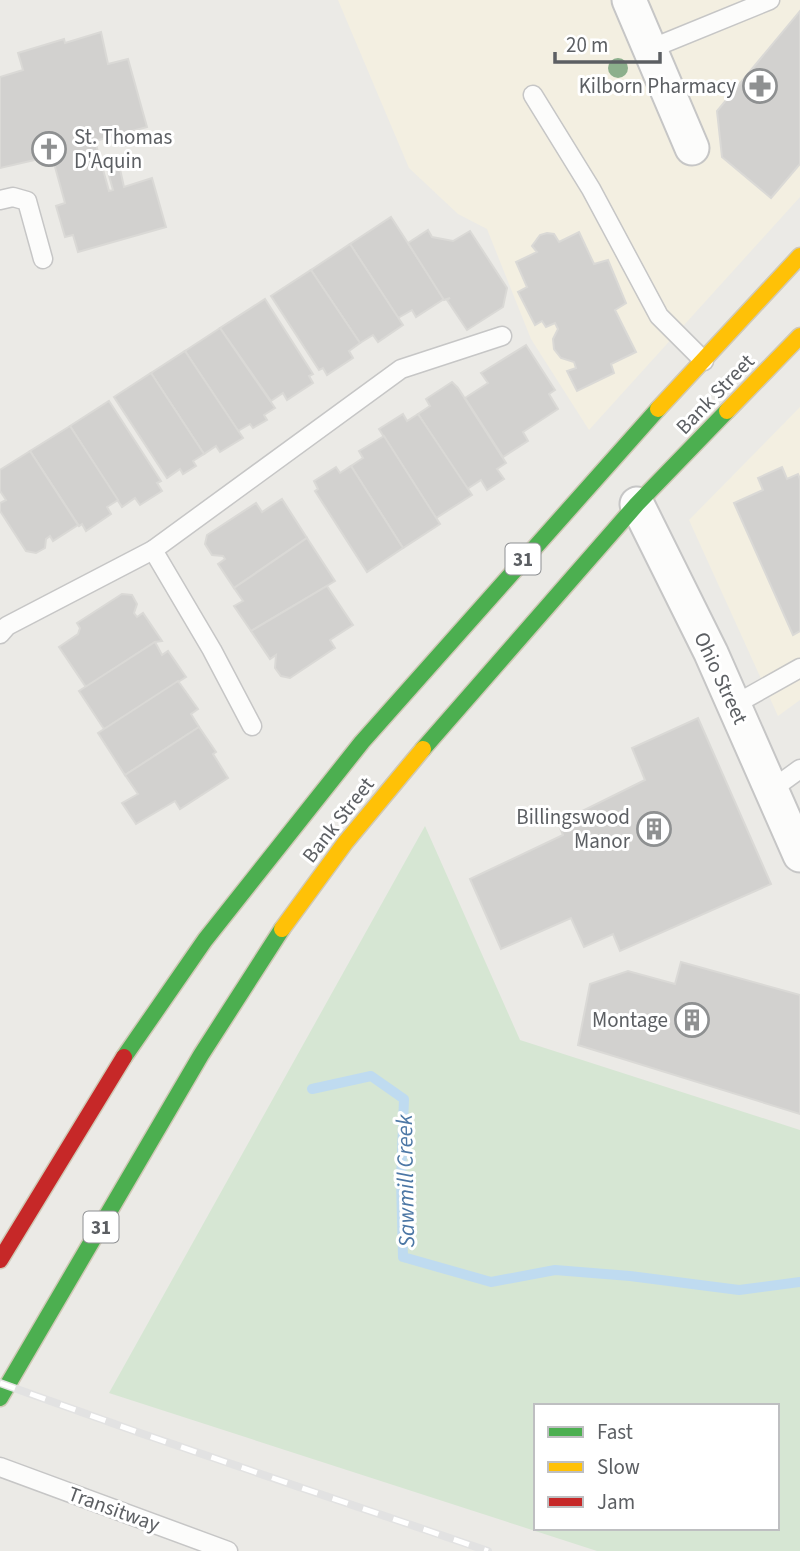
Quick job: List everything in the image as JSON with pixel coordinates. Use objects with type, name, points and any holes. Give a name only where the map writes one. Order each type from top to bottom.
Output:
[{"type":"main road","name":"Bank Street","points":[[0,1260],[111,1076],[205,940],[371,732],[590,485],[800,256]]},
{"type":"main road","name":"Bank Street","points":[[0,1398],[167,1111],[281,930],[345,843],[424,746],[638,504],[800,336]]},
{"type":"street","points":[[629,0],[692,148]]},
{"type":"street","name":"Ohio Street","points":[[638,504],[734,705],[800,855]]},
{"type":"lane","points":[[650,49],[770,0]]},
{"type":"lane","points":[[533,95],[591,189],[659,316],[704,361]]},
{"type":"lane","points":[[0,200],[13,197],[27,201],[43,259]]},
{"type":"lane","points":[[0,634],[7,626],[153,550],[401,369],[502,336]]},
{"type":"lane","points":[[153,550],[212,650],[252,726]]},
{"type":"lane","points":[[734,705],[800,668]]},
{"type":"lane","points":[[771,790],[800,769]]},
{"type":"lane","name":"Transitway","points":[[0,1467],[228,1551]]},
{"type":"shaded area","points":[[338,0],[800,0],[800,197],[589,430],[531,339],[487,229],[458,214],[409,168]]},
{"type":"shaded area","points":[[800,407],[800,700],[778,716],[689,520]]},
{"type":"green space","points":[[425,826],[520,1040],[800,1130],[800,1551],[597,1551],[109,1393]]},
{"type":"building","points":[[800,11],[800,164],[771,198],[722,157],[717,111]]},
{"type":"building","name":"St. Thomas D'Aquin","points":[[101,32],[108,64],[128,59],[147,127],[95,141],[109,191],[113,190],[108,172],[120,169],[124,187],[152,178],[166,227],[78,252],[73,235],[65,237],[56,206],[65,203],[52,156],[0,168],[0,77],[23,70],[18,53],[64,39],[65,43]]},
{"type":"building","points":[[391,217],[444,299],[416,317],[412,310],[398,318],[350,244]]},
{"type":"building","points":[[428,230],[432,237],[453,241],[470,231],[507,288],[503,307],[467,330],[447,300],[450,298],[444,300],[408,243]]},
{"type":"building","points":[[579,232],[594,264],[608,260],[626,303],[615,310],[636,352],[611,364],[614,373],[577,391],[567,371],[576,368],[574,362],[561,358],[554,349],[553,339],[558,329],[555,323],[546,327],[542,321],[535,325],[518,292],[527,287],[516,262],[537,252],[532,246],[540,235],[554,234],[559,242]]},
{"type":"building","points":[[350,244],[403,325],[378,342],[373,335],[360,343],[311,270]]},
{"type":"building","points":[[311,270],[360,343],[349,351],[353,358],[327,375],[323,368],[319,370],[271,296]]},
{"type":"building","points":[[265,299],[313,374],[309,376],[313,383],[287,400],[283,393],[271,401],[220,328]]},
{"type":"building","points":[[220,328],[275,408],[264,415],[267,420],[253,428],[250,424],[238,431],[185,351]]},
{"type":"building","points":[[526,345],[555,390],[549,394],[558,409],[523,432],[528,441],[503,457],[465,398],[488,383],[481,373]]},
{"type":"building","points":[[185,351],[243,438],[220,452],[216,446],[204,454],[151,373]]},
{"type":"building","points":[[151,373],[204,454],[193,461],[196,466],[183,474],[180,469],[167,478],[114,397]]},
{"type":"building","points":[[452,382],[506,463],[497,469],[504,479],[487,490],[481,480],[467,489],[418,414],[430,406],[426,399]]},
{"type":"building","points":[[109,401],[161,481],[157,483],[162,491],[140,505],[135,498],[122,507],[70,426]]},
{"type":"building","points":[[403,414],[407,421],[418,414],[472,495],[436,518],[379,429]]},
{"type":"building","points":[[70,426],[118,500],[107,507],[111,514],[86,531],[82,524],[79,526],[30,451]]},
{"type":"building","points":[[384,436],[440,524],[403,548],[351,466],[363,458],[359,451]]},
{"type":"building","points":[[30,451],[78,525],[53,541],[50,536],[46,539],[45,548],[36,553],[26,551],[0,511],[0,503],[6,500],[0,491],[0,470]]},
{"type":"building","points":[[351,466],[403,548],[367,572],[315,491],[318,489],[314,481],[336,467],[340,473]]},
{"type":"building","points":[[782,467],[787,479],[798,474],[800,479],[800,631],[793,635],[734,503],[763,490],[758,478]]},
{"type":"building","points":[[282,499],[307,538],[234,588],[218,564],[225,559],[223,556],[212,555],[205,544],[207,535],[256,503],[262,512]]},
{"type":"building","points":[[307,538],[335,581],[251,631],[234,606],[243,601],[234,588]]},
{"type":"building","points":[[327,586],[353,625],[330,640],[335,648],[290,678],[281,676],[275,668],[276,655],[270,659],[251,631]]},
{"type":"building","points":[[122,594],[132,595],[137,604],[134,613],[137,617],[143,613],[162,641],[155,642],[86,687],[59,647],[78,634],[80,628],[77,623]]},
{"type":"building","points":[[155,642],[162,655],[168,651],[186,677],[104,729],[79,691]]},
{"type":"building","points":[[178,681],[198,709],[191,714],[199,727],[125,775],[98,733]]},
{"type":"building","name":"Billingswood Manor","points":[[698,718],[771,884],[620,951],[613,934],[584,947],[571,918],[501,949],[470,879],[563,835],[558,823],[645,780],[632,748]]},
{"type":"building","points":[[199,727],[216,752],[213,754],[228,778],[180,809],[175,801],[136,824],[122,803],[138,794],[125,775]]},
{"type":"building","name":"Montage","points":[[681,962],[800,995],[800,1114],[578,1045],[590,984],[628,971],[675,984]]},
{"type":"waterway","name":"Sawmill Creek","points":[[312,1089],[371,1076],[404,1099],[401,1179],[403,1257],[491,1282],[555,1270],[630,1276],[739,1290],[800,1282]]},
{"type":"railway","points":[[0,1383],[488,1551]]},
{"type":"traffic: fast","points":[[124,1057],[205,940],[362,742],[658,409]]},
{"type":"traffic: fast","points":[[423,749],[637,504],[727,411]]},
{"type":"traffic: fast","points":[[0,1398],[201,1055],[282,929]]},
{"type":"traffic: slow","points":[[658,409],[800,256]]},
{"type":"traffic: slow","points":[[727,411],[800,336]]},
{"type":"traffic: slow","points":[[282,929],[345,843],[423,749]]},
{"type":"traffic: jam","points":[[0,1260],[124,1057]]},
{"type":"place","name":"Kilborn Pharmacy","points":[[760,86]]},
{"type":"place","name":"St. Thomas D'Aquin","points":[[49,149]]},
{"type":"place","name":"Billingswood Manor","points":[[654,829]]},
{"type":"place","name":"Montage","points":[[692,1020]]}]
